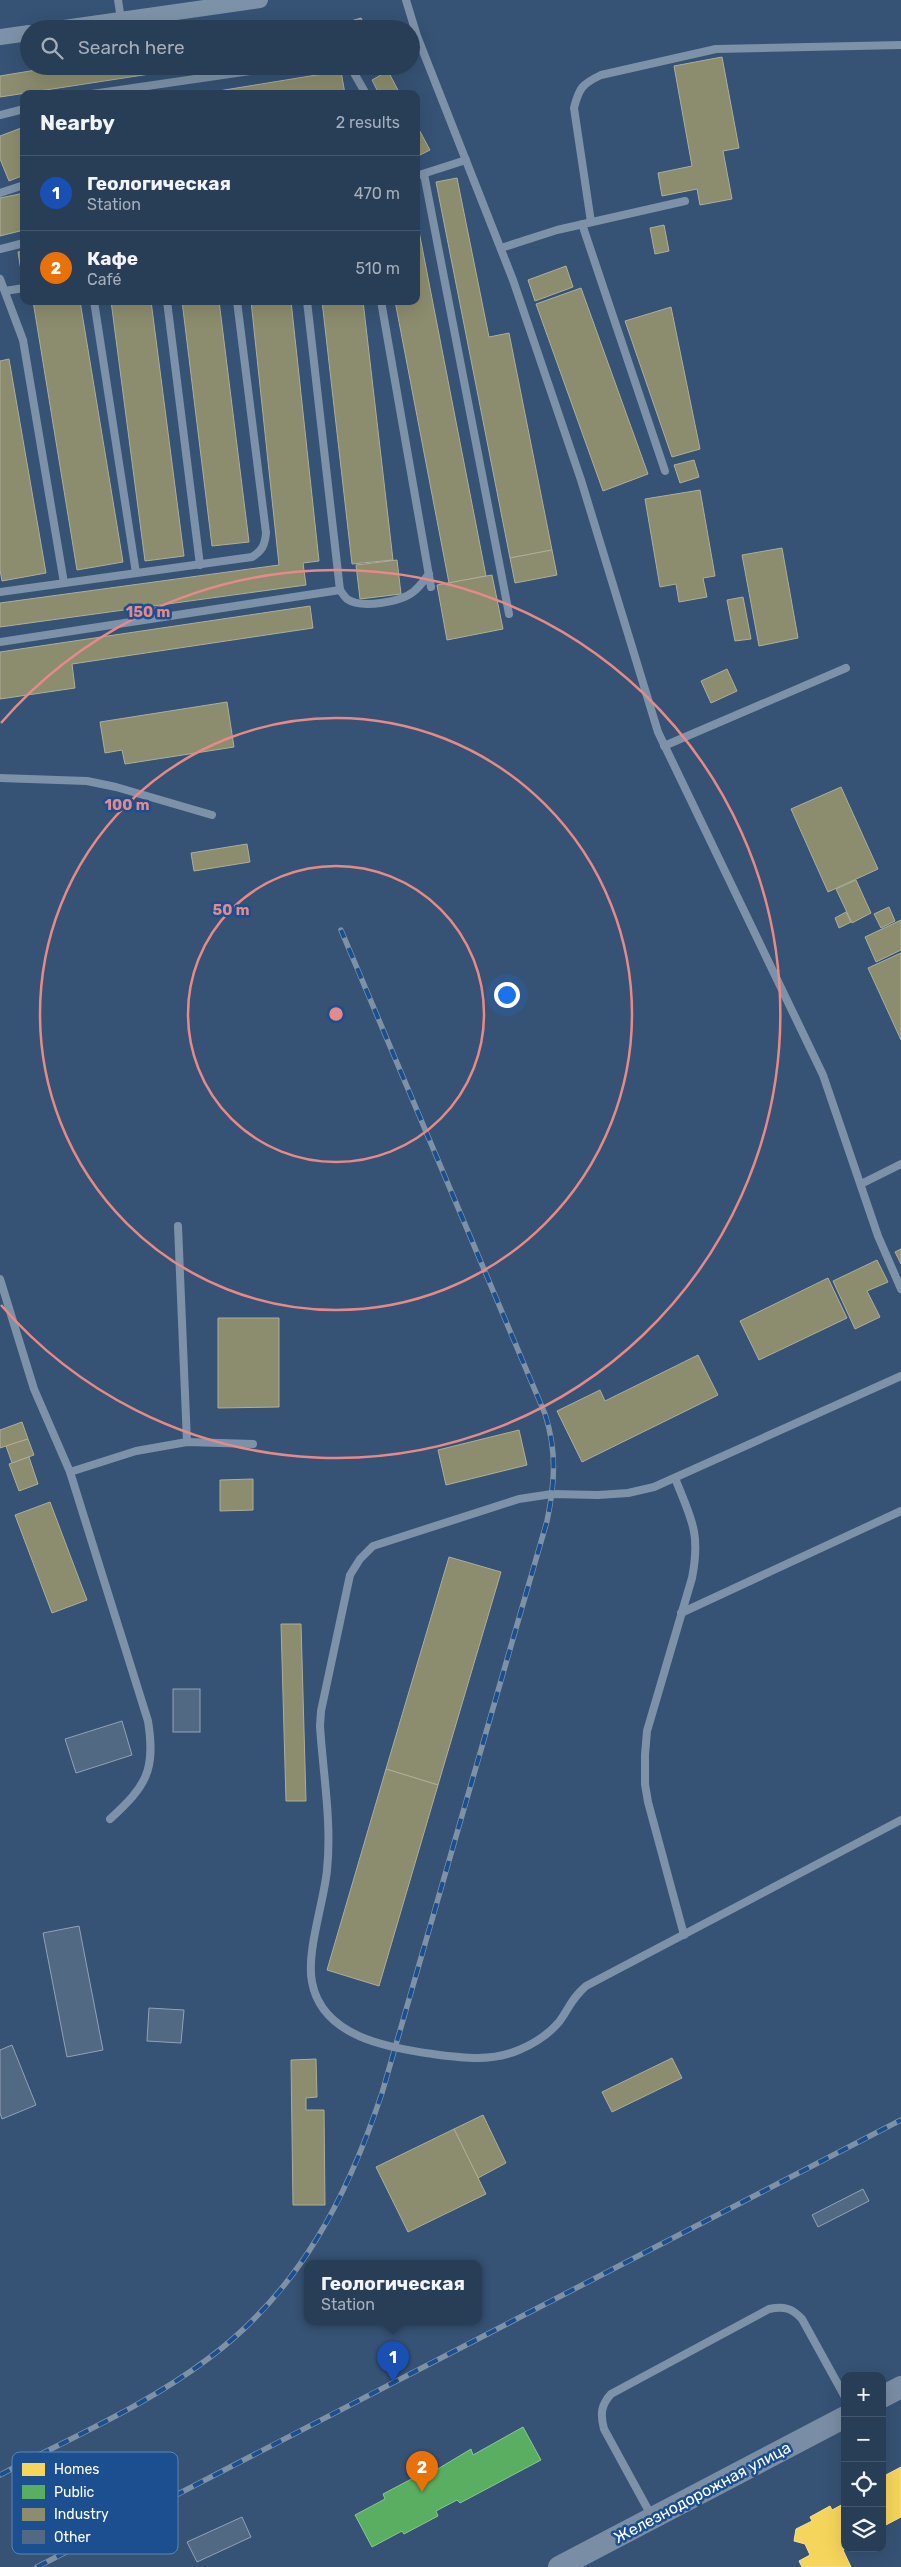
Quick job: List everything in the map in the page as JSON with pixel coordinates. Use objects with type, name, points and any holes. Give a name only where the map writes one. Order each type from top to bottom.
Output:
[{"type":"main road","points":[[886,2395],[901,2387]]},
{"type":"main road","name":"Железнодорожная улица","points":[[571,2564],[653,2517],[841,2419]]},
{"type":"street","points":[[115,20],[260,0]]},
{"type":"street","points":[[0,37],[20,34]]},
{"type":"lane","points":[[118,0],[121,19]]},
{"type":"lane","points":[[406,0],[414,20]]},
{"type":"lane","points":[[420,37],[501,248],[581,480],[644,693],[664,746],[823,1075],[878,1236],[901,1289]]},
{"type":"lane","points":[[591,222],[574,108],[584,83],[601,75],[716,49],[901,45]]},
{"type":"lane","points":[[119,90],[222,75]]},
{"type":"lane","points":[[355,75],[364,90]]},
{"type":"lane","points":[[0,115],[20,110]]},
{"type":"lane","points":[[466,160],[420,175],[509,614]]},
{"type":"lane","points":[[0,193],[20,186]]},
{"type":"lane","points":[[501,248],[582,224],[685,201]]},
{"type":"lane","points":[[582,224],[665,471]]},
{"type":"lane","points":[[0,249],[20,244]]},
{"type":"lane","points":[[0,279],[23,340],[64,583]]},
{"type":"lane","points":[[5,291],[20,289]]},
{"type":"lane","points":[[95,305],[136,573]]},
{"type":"lane","points":[[168,305],[200,564]]},
{"type":"lane","points":[[0,592],[252,557],[260,552],[265,544],[266,532],[238,305]]},
{"type":"lane","points":[[307,305],[340,590],[348,600],[358,603],[382,603],[401,599],[414,592],[429,574]]},
{"type":"lane","points":[[382,305],[431,587]]},
{"type":"lane","points":[[0,642],[340,590]]},
{"type":"lane","points":[[664,746],[846,668]]},
{"type":"lane","points":[[0,778],[87,781],[116,787],[212,815]]},
{"type":"lane","points":[[861,1184],[901,1164]]},
{"type":"lane","points":[[178,1226],[187,1442]]},
{"type":"lane","points":[[0,1279],[34,1389],[70,1472],[148,1721],[151,1742],[149,1773],[135,1796],[110,1818]]},
{"type":"lane","points":[[901,1376],[654,1487],[628,1493],[552,1494],[519,1499],[396,1537],[373,1546],[360,1559],[350,1575],[320,1726],[327,1869],[313,1955],[312,1981],[317,1998],[333,2019],[357,2036],[371,2042],[396,2049],[470,2059],[499,2057],[542,2038],[558,2022],[572,1998],[586,1986],[901,1820]]},
{"type":"lane","points":[[70,1472],[136,1451],[187,1442],[253,1444]]},
{"type":"lane","points":[[675,1478],[695,1529],[697,1553],[682,1613],[647,1731],[645,1775],[648,1802],[684,1935]]},
{"type":"lane","points":[[682,1613],[901,1511]]},
{"type":"lane","points":[[653,2517],[604,2429],[601,2416],[603,2403],[611,2394],[769,2309],[782,2306],[794,2310],[802,2319],[841,2390]]},
{"type":"building: Homes","points":[[901,2467],[901,2517],[886,2525],[886,2507],[886,2475]]},
{"type":"building: Homes","points":[[841,2505],[841,2552],[844,2552],[851,2567],[802,2567],[799,2561],[810,2555],[805,2544],[794,2541],[796,2529],[812,2521],[810,2517],[830,2506],[832,2510]]},
{"type":"building: Public","points":[[523,2427],[541,2460],[460,2503],[457,2500],[436,2511],[438,2516],[404,2534],[402,2531],[372,2547],[355,2515],[385,2499],[383,2494],[419,2475],[421,2479],[471,2449],[473,2455]]},
{"type":"building: Industry","points":[[722,57],[739,148],[723,151],[732,199],[700,205],[697,189],[662,196],[658,173],[692,166],[674,66]]},
{"type":"building: Industry","points":[[20,73],[20,75],[143,75],[46,90],[20,90],[20,94],[0,97],[0,76]]},
{"type":"building: Industry","points":[[316,75],[342,75],[344,90],[225,90]]},
{"type":"building: Industry","points":[[381,75],[390,75],[398,90],[377,90],[372,80]]},
{"type":"building: Industry","points":[[20,128],[20,177],[9,181],[0,159],[0,136]]},
{"type":"building: Industry","points":[[420,131],[430,150],[420,155]]},
{"type":"building: Industry","points":[[457,178],[489,337],[509,333],[552,550],[510,558],[436,182]]},
{"type":"building: Industry","points":[[20,194],[20,231],[0,236],[0,198]]},
{"type":"building: Industry","points":[[664,225],[669,251],[655,254],[650,228]]},
{"type":"building: Industry","points":[[420,237],[486,576],[449,583],[396,305],[420,305]]},
{"type":"building: Industry","points":[[566,266],[573,287],[535,301],[528,280]]},
{"type":"building: Industry","points":[[581,288],[648,474],[603,491],[536,304]]},
{"type":"building: Industry","points":[[34,305],[81,305],[123,562],[77,570]]},
{"type":"building: Industry","points":[[112,305],[152,305],[184,556],[145,561]]},
{"type":"building: Industry","points":[[182,305],[219,305],[249,542],[212,546]]},
{"type":"building: Industry","points":[[251,305],[291,305],[319,561],[303,563],[306,585],[0,627],[0,603],[279,565]]},
{"type":"building: Industry","points":[[322,305],[363,305],[393,560],[352,564]]},
{"type":"building: Industry","points":[[671,307],[700,449],[672,457],[625,321]]},
{"type":"building: Industry","points":[[9,359],[46,573],[2,581],[0,570],[0,361]]},
{"type":"building: Industry","points":[[694,460],[699,477],[680,483],[674,465]]},
{"type":"building: Industry","points":[[700,490],[715,576],[703,578],[707,597],[679,602],[676,584],[660,587],[645,499]]},
{"type":"building: Industry","points":[[782,548],[798,638],[759,646],[742,555]]},
{"type":"building: Industry","points":[[552,550],[557,575],[515,583],[510,558]]},
{"type":"building: Industry","points":[[397,560],[401,594],[360,599],[356,565]]},
{"type":"building: Industry","points":[[492,575],[503,629],[447,640],[437,585]]},
{"type":"building: Industry","points":[[743,597],[751,639],[735,641],[727,600]]},
{"type":"building: Industry","points":[[310,606],[313,628],[72,664],[75,688],[0,699],[0,652]]},
{"type":"building: Industry","points":[[727,669],[737,691],[711,703],[701,681]]},
{"type":"building: Industry","points":[[227,702],[234,747],[125,764],[122,750],[105,753],[100,722]]},
{"type":"building: Industry","points":[[841,787],[878,869],[828,892],[791,809]]},
{"type":"building: Industry","points":[[247,844],[250,862],[194,871],[191,853]]},
{"type":"building: Industry","points":[[856,880],[871,913],[852,923],[836,889]]},
{"type":"building: Industry","points":[[889,907],[895,921],[881,928],[874,914]]},
{"type":"building: Industry","points":[[846,912],[851,922],[839,928],[835,918]]},
{"type":"building: Industry","points":[[901,920],[901,950],[876,962],[865,937]]},
{"type":"building: Industry","points":[[901,953],[901,1040],[868,968]]},
{"type":"building: Industry","points":[[901,1249],[901,1264],[895,1252]]},
{"type":"building: Industry","points":[[877,1260],[888,1282],[867,1291],[880,1317],[855,1329],[833,1281]]},
{"type":"building: Industry","points":[[828,1278],[847,1318],[759,1360],[740,1321]]},
{"type":"building: Industry","points":[[218,1318],[279,1318],[279,1407],[218,1408]]},
{"type":"building: Industry","points":[[698,1355],[718,1395],[582,1462],[557,1411],[600,1390],[605,1401]]},
{"type":"building: Industry","points":[[22,1422],[28,1439],[0,1448],[0,1430]]},
{"type":"building: Industry","points":[[519,1430],[527,1465],[446,1485],[438,1450]]},
{"type":"building: Industry","points":[[28,1439],[34,1455],[12,1463],[6,1446]]},
{"type":"building: Industry","points":[[29,1457],[38,1484],[19,1491],[9,1464]]},
{"type":"building: Industry","points":[[253,1479],[253,1510],[220,1511],[220,1480]]},
{"type":"building: Industry","points":[[50,1502],[87,1600],[52,1613],[15,1515]]},
{"type":"building: Industry","points":[[449,1557],[501,1572],[438,1785],[386,1769]]},
{"type":"building: Industry","points":[[281,1624],[301,1624],[306,1801],[286,1801]]},
{"type":"building: Industry","points":[[386,1769],[438,1785],[379,1986],[327,1970]]},
{"type":"building: Industry","points":[[672,2058],[682,2078],[612,2112],[602,2092]]},
{"type":"building: Industry","points":[[316,2059],[317,2097],[306,2098],[306,2110],[324,2110],[325,2205],[293,2205],[291,2060]]},
{"type":"building: Industry","points":[[483,2115],[506,2163],[478,2178],[454,2129]]},
{"type":"building: Industry","points":[[454,2129],[486,2194],[408,2232],[376,2167]]},
{"type":"building: Other","points":[[173,1689],[200,1689],[200,1732],[173,1732]]},
{"type":"building: Other","points":[[122,1721],[132,1755],[76,1773],[65,1739]]},
{"type":"building: Other","points":[[79,1926],[103,2050],[67,2057],[43,1933]]},
{"type":"building: Other","points":[[149,2008],[184,2010],[181,2043],[147,2041]]},
{"type":"building: Other","points":[[12,2045],[36,2105],[2,2119],[0,2113],[0,2050]]},
{"type":"building: Other","points":[[863,2189],[869,2201],[818,2227],[812,2215]]},
{"type":"building: Other","points":[[242,2517],[251,2537],[197,2562],[187,2542]]},
{"type":"railway","points":[[46,2452],[107,2421],[160,2391],[209,2358],[241,2332],[269,2303],[294,2272],[316,2240],[336,2205],[353,2169],[382,2093],[547,1521],[554,1467],[552,1441],[545,1414],[341,930]]},
{"type":"railway","points":[[178,2494],[901,2120]]},
{"type":"railway","points":[[0,2475],[12,2469]]},
{"type":"railway","points":[[37,2567],[62,2554]]},
{"type":"place","name":"Геологическая","points":[[393,2382]]},
{"type":"place","name":"Кафе","points":[[422,2492]]}]
